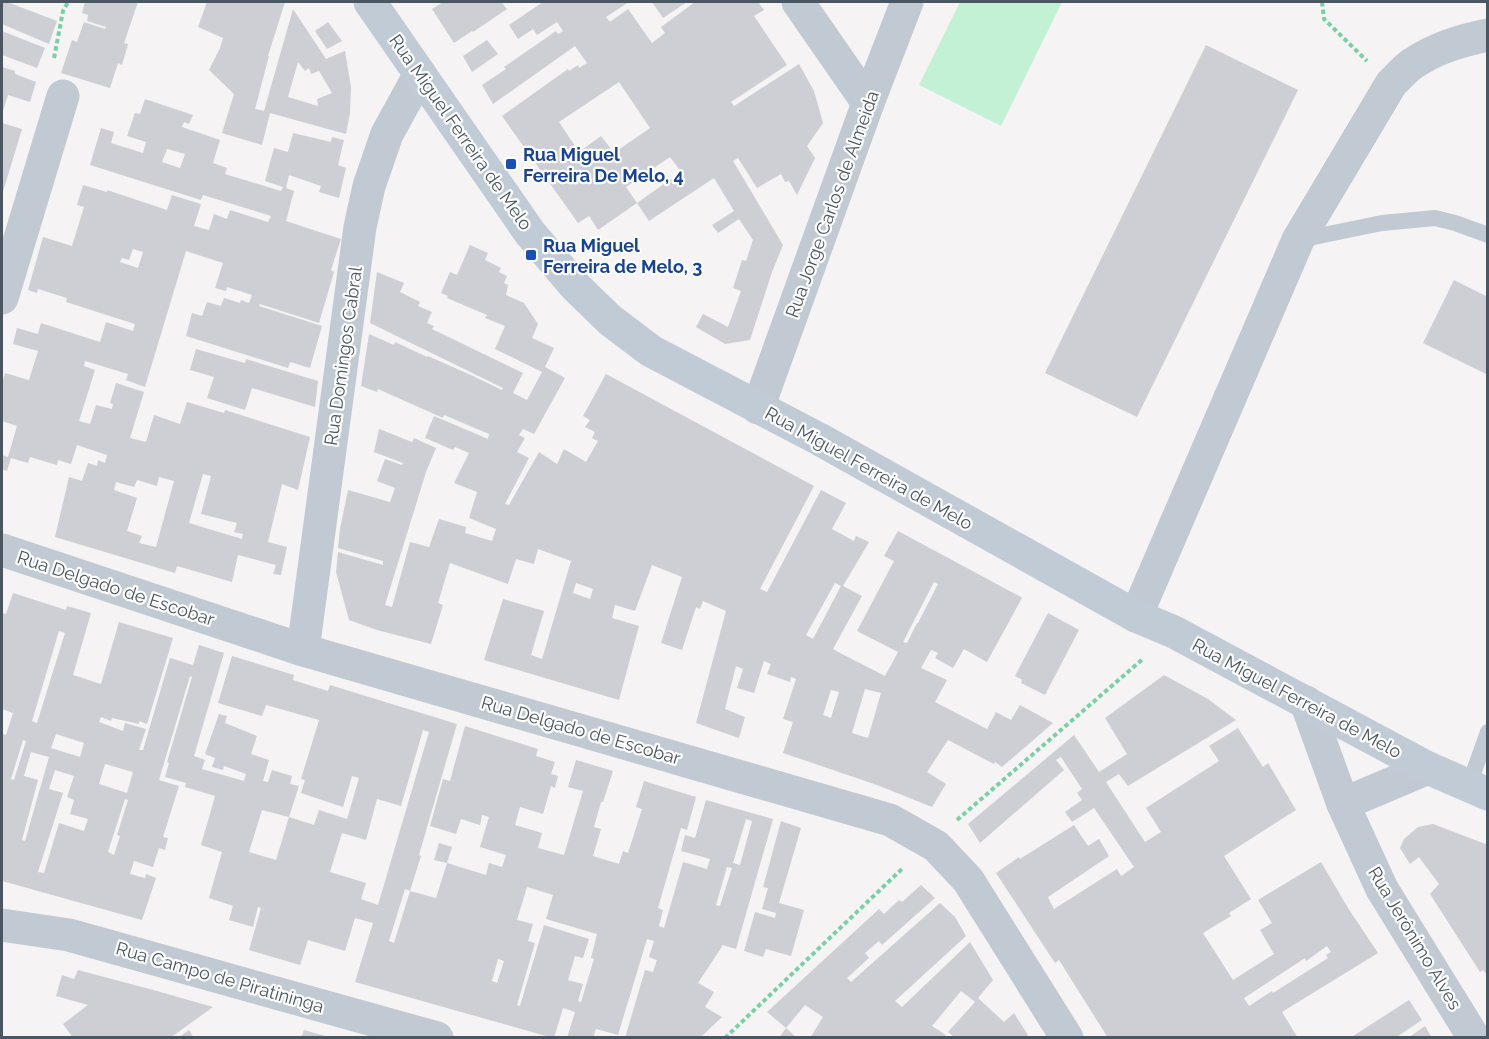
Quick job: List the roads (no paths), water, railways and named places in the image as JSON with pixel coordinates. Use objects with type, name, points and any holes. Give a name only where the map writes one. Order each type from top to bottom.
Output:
[{"type":"main road","name":"Rua Miguel Ferreira de Melo","points":[[370,2],[530,233],[576,287],[610,320],[651,351],[819,439],[1136,616],[1174,632],[1428,768],[1478,790]]},
{"type":"street","points":[[798,2],[868,103]]},
{"type":"street","name":"Rua Jorge Carlos de Almeida","points":[[758,408],[868,103],[907,2]]},
{"type":"street","points":[[1136,616],[1298,240],[1391,84],[1410,65],[1433,51],[1457,41],[1488,35]]},
{"type":"street","name":"Rua Domingos Cabral","points":[[303,650],[360,227],[369,186],[387,134],[420,74]]},
{"type":"street","points":[[2,298],[63,96]]},
{"type":"street","name":"Rua Delgado de Escobar","points":[[2,550],[303,650],[890,820],[936,846],[968,880],[1066,1038]]},
{"type":"street","name":"Rua Jerônimo Alves","points":[[1306,702],[1343,804],[1382,889],[1474,1038]]},
{"type":"street","points":[[1343,804],[1428,768]]},
{"type":"street","name":"Rua Campo de Piratininga","points":[[2,925],[69,935],[437,1038]]},
{"type":"lane","points":[[1298,240],[1382,223],[1435,218],[1488,235]]},
{"type":"lane","points":[[1478,790],[1488,732]]},
{"type":"place","name":"Rua Miguel Ferreira De Melo, 4","points":[[511,164]]},
{"type":"place","name":"Rua Miguel Ferreira de Melo, 3","points":[[531,255]]}]
